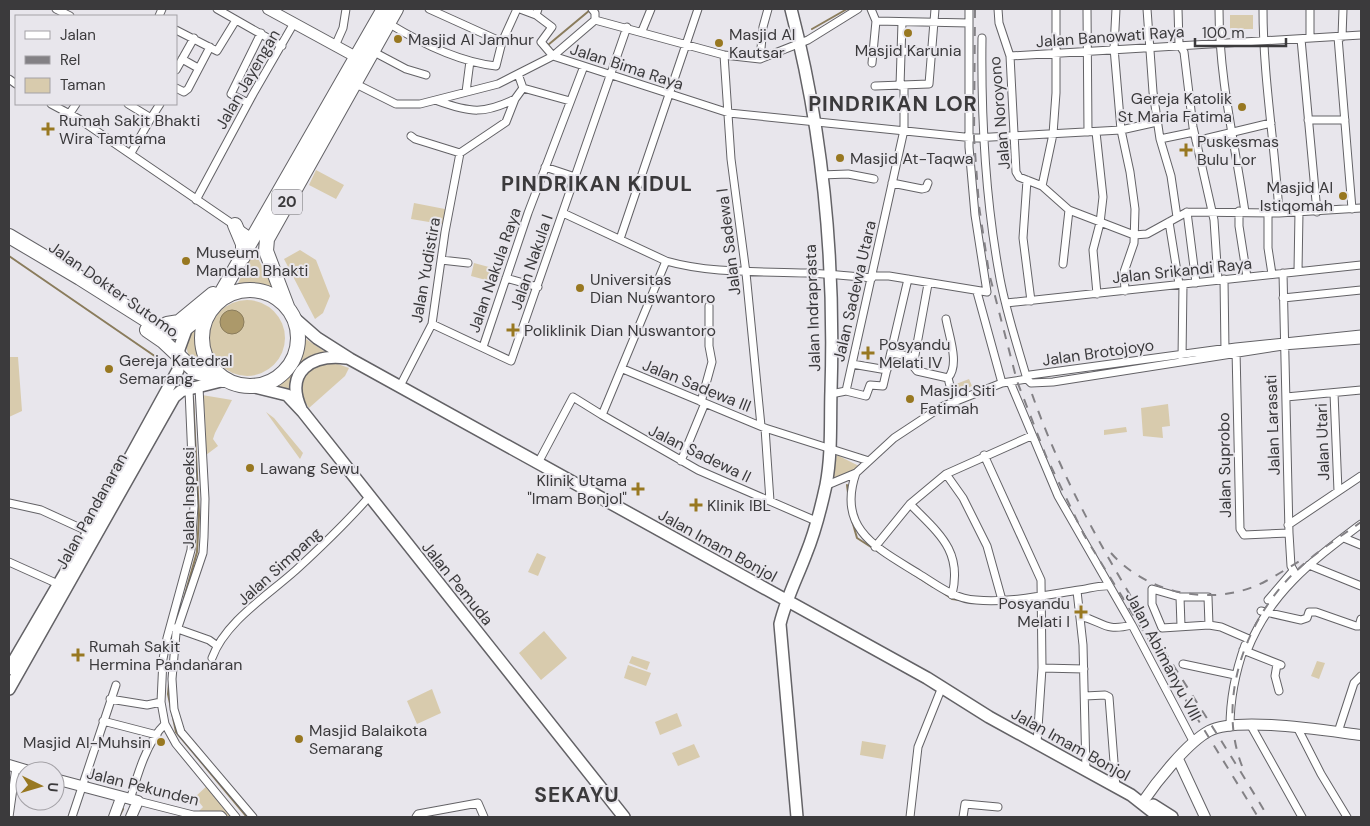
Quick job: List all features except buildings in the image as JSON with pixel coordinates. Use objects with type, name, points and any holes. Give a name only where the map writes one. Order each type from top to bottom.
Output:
[{"type":"highway","name":"20","points":[[225,380],[209,365],[202,348],[202,328],[205,319],[236,269],[384,9]]},
{"type":"highway","name":"20","points":[[255,386],[274,380],[289,367],[298,344],[298,331],[265,245],[396,9]]},
{"type":"highway","points":[[235,225],[243,244],[243,256]]},
{"type":"highway","name":"Jalan Dokter Sutomo","points":[[9,236],[29,249],[45,256],[164,331],[176,332],[187,327],[215,304]]},
{"type":"highway","name":"Jalan Dokter Sutomo","points":[[29,249],[42,262],[156,336],[196,372],[225,380]]},
{"type":"highway","points":[[108,295],[123,296],[165,323],[174,324],[220,288],[236,269]]},
{"type":"highway","name":"20","points":[[215,304],[238,291],[257,290],[274,296],[291,313]]},
{"type":"highway","points":[[225,380],[240,386],[255,386]]},
{"type":"main road","name":"Jalan Indraprasta","points":[[791,9],[816,121],[830,275],[832,335],[831,450],[825,486],[806,555],[785,601],[780,624],[797,817]]},
{"type":"main road","name":"Jalan Imam Bonjol","points":[[291,313],[317,338],[350,359],[942,687],[989,717],[1116,788],[1172,817]]},
{"type":"main road","name":"Jalan Pandanaran","points":[[10,663],[89,532],[176,374],[180,365],[181,341],[187,327]]},
{"type":"main road","points":[[302,412],[296,390],[298,378],[303,368],[318,359],[350,359]]},
{"type":"main road","name":"Jalan Pandanaran","points":[[9,688],[174,396],[181,391],[225,380]]},
{"type":"main road","name":"Jalan Pemuda","points":[[255,386],[287,395],[302,412],[624,817]]},
{"type":"main road","name":"Jalan Imam Bonjol","points":[[1146,803],[1159,817]]},
{"type":"street","points":[[56,9],[68,15]]},
{"type":"street","points":[[218,9],[282,46]]},
{"type":"street","points":[[335,46],[343,28],[346,9]]},
{"type":"street","points":[[428,9],[478,33],[502,42]]},
{"type":"street","points":[[388,23],[408,35],[470,61],[496,66],[502,42],[519,9],[537,12],[552,27],[541,42],[553,56],[595,20]]},
{"type":"street","points":[[592,9],[595,20]]},
{"type":"street","points":[[642,31],[651,9]]},
{"type":"street","points":[[620,239],[698,9]]},
{"type":"street","points":[[760,59],[763,26],[768,9]]},
{"type":"street","points":[[595,20],[642,31],[724,55],[760,59],[800,44],[858,9]]},
{"type":"street","points":[[871,9],[876,21],[872,63]]},
{"type":"street","points":[[875,86],[929,84],[935,9]]},
{"type":"street","points":[[563,213],[666,261],[704,269],[746,273],[889,276],[977,292],[987,292],[975,215],[971,138],[969,9]]},
{"type":"street","name":"Jalan Noroyono","points":[[998,9],[999,23],[1010,56],[1016,172],[1027,180]]},
{"type":"street","points":[[1042,186],[1052,134],[1056,9]]},
{"type":"street","points":[[1087,9],[1088,132]]},
{"type":"street","points":[[1116,9],[1114,48],[1121,130],[1130,172],[1135,209],[1133,250],[1124,272],[1125,291]]},
{"type":"street","points":[[1147,9],[1148,48],[1157,122],[1171,176],[1177,217]]},
{"type":"street","points":[[1178,9],[1179,44],[1184,52],[1194,132],[1212,212],[1221,280],[1225,352]]},
{"type":"street","points":[[1219,9],[1219,43],[1242,212],[1238,226],[1247,277]]},
{"type":"street","points":[[1263,9],[1263,40],[1279,213]]},
{"type":"street","points":[[1310,9],[1310,38]]},
{"type":"street","points":[[1343,9],[1340,37],[1352,209]]},
{"type":"street","points":[[274,10],[356,57]]},
{"type":"street","points":[[178,31],[219,50],[236,20]]},
{"type":"street","points":[[876,21],[969,23]]},
{"type":"street","name":"Jalan Sadewa Utara","points":[[846,391],[904,130],[900,51],[902,22]]},
{"type":"street","name":"Jalan Jayengan","points":[[196,200],[294,23]]},
{"type":"street","name":"Jalan Nakula I","points":[[483,347],[511,361],[626,27]]},
{"type":"street","points":[[248,103],[232,94],[232,92],[261,34]]},
{"type":"street","name":"Jalan Banowati Raya","points":[[1010,56],[1086,52],[1114,48],[1148,48],[1179,44],[1361,36]]},
{"type":"street","points":[[194,38],[178,63],[198,68]]},
{"type":"street","points":[[825,486],[856,473],[907,429],[954,401],[1006,383],[1027,379],[1006,303],[991,221],[984,138],[982,38]]},
{"type":"street","points":[[1301,38],[1317,212]]},
{"type":"street","points":[[178,89],[184,92],[188,90],[210,47]]},
{"type":"street","points":[[372,51],[406,69],[426,75]]},
{"type":"street","points":[[900,51],[932,52]]},
{"type":"street","name":"Jalan Sadewa I","points":[[724,55],[732,158],[770,501]]},
{"type":"street","name":"Jalan Bima Raya","points":[[354,83],[396,104],[420,104],[438,101],[498,84],[553,56],[728,113],[971,138],[1121,130],[1157,122]]},
{"type":"street","points":[[466,92],[470,61]]},
{"type":"street","name":"Jalan Nakula Raya","points":[[432,324],[483,347],[545,167],[584,66]]},
{"type":"street","points":[[518,74],[523,88]]},
{"type":"street","points":[[523,88],[570,101]]},
{"type":"street","points":[[411,136],[415,139],[460,153],[508,120],[515,99],[523,88]]},
{"type":"street","points":[[438,101],[462,109],[488,110],[515,99]]},
{"type":"street","points":[[53,105],[70,113],[131,153],[253,238]]},
{"type":"street","points":[[70,113],[75,105]]},
{"type":"street","points":[[130,105],[152,118]]},
{"type":"street","points":[[131,153],[159,105]]},
{"type":"street","points":[[1308,120],[1345,120]]},
{"type":"street","points":[[1196,141],[1271,123]]},
{"type":"street","points":[[1096,132],[1103,197],[1100,223],[1093,250],[1097,294]]},
{"type":"street","points":[[1160,139],[1194,132]]},
{"type":"street","name":"Jalan Yudistira","points":[[400,386],[432,324],[460,153]]},
{"type":"street","points":[[545,167],[575,177]]},
{"type":"street","points":[[821,175],[848,174],[874,179]]},
{"type":"street","points":[[1031,301],[1023,238],[1027,180],[1042,186],[1069,210],[1134,235],[1147,234],[1187,212],[1279,213],[1361,208]]},
{"type":"street","points":[[892,183],[922,189],[926,188],[928,184]]},
{"type":"street","points":[[1063,264],[1069,210]]},
{"type":"street","points":[[1187,212],[1196,282]]},
{"type":"street","points":[[1268,212],[1268,248],[1272,274]]},
{"type":"street","points":[[1298,271],[1299,212]]},
{"type":"street","points":[[1169,222],[1181,284],[1182,358]]},
{"type":"street","points":[[441,260],[468,263]]},
{"type":"street","points":[[602,415],[623,369],[666,261]]},
{"type":"street","name":"Jalan Srikandi Raya","points":[[1006,303],[1361,265]]},
{"type":"street","name":"Jalan Larasati","points":[[1283,273],[1288,525],[1294,574]]},
{"type":"street","points":[[506,278],[538,287]]},
{"type":"street","points":[[831,394],[846,391],[867,396],[871,385],[883,386],[908,279]]},
{"type":"street","points":[[928,284],[913,366],[917,371],[948,378]]},
{"type":"street","points":[[1283,298],[1361,290]]},
{"type":"street","name":"Jalan Abimanyu VIII","points":[[977,292],[1006,383],[1058,496],[1132,625],[1193,741]]},
{"type":"street","points":[[681,461],[703,402],[712,362],[709,346],[709,306]]},
{"type":"street","points":[[946,319],[954,366],[952,374],[948,378]]},
{"type":"street","name":"Jalan Brotojoyo","points":[[1139,365],[1052,372],[1030,375],[1027,379],[1031,383],[1053,382],[1182,358],[1361,334]]},
{"type":"street","name":"Jalan Brotojoyo","points":[[1283,344],[1361,340]]},
{"type":"street","name":"Jalan Suprobo","points":[[1236,350],[1240,530],[1244,535],[1289,534]]},
{"type":"street","points":[[891,353],[915,357]]},
{"type":"street","points":[[852,364],[887,370]]},
{"type":"street","name":"Jalan Sadewa III","points":[[623,369],[763,427],[869,461]]},
{"type":"street","points":[[1052,372],[1053,382]]},
{"type":"street","points":[[948,378],[954,401]]},
{"type":"street","points":[[194,389],[194,506],[191,550],[173,627],[163,659],[161,702],[165,724],[176,744],[234,804],[236,817]]},
{"type":"street","name":"Jalan Inspeksi","points":[[194,389],[205,499],[203,545],[173,627],[172,679],[175,717],[181,732],[212,768],[234,804],[253,817]]},
{"type":"street","name":"Jalan Utari","points":[[1286,397],[1361,390]]},
{"type":"street","name":"Jalan Utari","points":[[1334,393],[1338,491]]},
{"type":"street","name":"Jalan Sadewa II","points":[[538,463],[573,397],[681,461],[816,521]]},
{"type":"street","points":[[874,547],[910,504],[946,474],[984,455],[1031,436]]},
{"type":"street","points":[[984,455],[1040,576],[1042,595],[1042,668],[1037,743]]},
{"type":"street","points":[[856,473],[852,489],[854,518],[863,536],[874,547],[952,595],[978,601],[1002,600],[1109,586]]},
{"type":"street","points":[[946,474],[963,498],[987,546],[1002,600]]},
{"type":"street","name":"Jalan Utari","points":[[1288,525],[1299,520],[1361,476]]},
{"type":"street","name":"Jalan Simpang","points":[[212,658],[216,645],[244,616],[324,545],[369,497]]},
{"type":"street","points":[[9,504],[41,510],[89,532]]},
{"type":"street","points":[[910,504],[935,529],[952,557],[956,577],[952,595]]},
{"type":"street","points":[[1288,510],[1299,520]]},
{"type":"street","points":[[1230,726],[1230,698],[1234,675],[1263,612],[1294,574],[1309,565],[1361,524]]},
{"type":"street","points":[[1344,538],[1361,544]]},
{"type":"street","points":[[9,562],[58,584]]},
{"type":"street","points":[[1309,565],[1361,586]]},
{"type":"street","points":[[1209,625],[1208,597],[1180,597],[1152,589],[1152,604],[1162,628],[1209,625],[1221,627],[1249,639]]},
{"type":"street","points":[[1077,591],[1084,669],[1086,771]]},
{"type":"street","points":[[1180,597],[1181,626]]},
{"type":"street","points":[[1263,612],[1302,620],[1306,618],[1309,612],[1316,612],[1356,626],[1359,626],[1361,619]]},
{"type":"street","points":[[1080,616],[1113,629],[1132,625]]},
{"type":"street","points":[[173,627],[216,645]]},
{"type":"street","points":[[1245,650],[1274,660],[1279,664],[1275,676],[1279,691]]},
{"type":"street","points":[[1183,664],[1234,675]]},
{"type":"street","points":[[1042,668],[1084,669]]},
{"type":"street","points":[[1338,732],[1354,683],[1361,676]]},
{"type":"street","points":[[72,817],[116,685]]},
{"type":"street","points":[[910,817],[918,747],[942,687]]},
{"type":"street","points":[[1085,696],[1105,695],[1109,697],[1116,788]]},
{"type":"street","points":[[110,699],[147,705],[161,702]]},
{"type":"street","points":[[103,721],[157,735]]},
{"type":"street","points":[[131,817],[130,800],[141,765],[165,724]]},
{"type":"street","points":[[1146,803],[1179,762],[1193,741],[1214,729],[1230,726],[1297,727],[1361,735]]},
{"type":"street","points":[[1179,762],[1194,748],[1213,736],[1253,727]]},
{"type":"street","points":[[1253,727],[1302,817]]},
{"type":"street","points":[[1297,727],[1321,774],[1347,817]]},
{"type":"street","points":[[1179,762],[1204,817]]},
{"type":"street","points":[[9,817],[12,766]]},
{"type":"street","points":[[204,774],[212,768]]},
{"type":"street","name":"Jalan Pekunden","points":[[65,782],[193,815],[222,816]]},
{"type":"street","points":[[114,817],[130,800]]},
{"type":"street","points":[[416,817],[418,814],[478,803],[484,817]]},
{"type":"street","points":[[222,816],[234,804]]},
{"type":"street","points":[[963,817],[965,804],[998,807]]},
{"type":"green space","points":[[1230,15],[1253,15],[1253,29],[1230,29]]},
{"type":"green space","points":[[316,170],[344,185],[336,199],[309,185]]},
{"type":"green space","points":[[414,203],[450,210],[447,225],[411,219]]},
{"type":"green space","points":[[255,250],[274,288],[259,283],[238,283]]},
{"type":"green space","points":[[300,250],[316,260],[330,296],[323,313],[315,319],[284,259]]},
{"type":"green space","points":[[474,263],[500,270],[497,283],[471,276]]},
{"type":"green space","points":[[247,300],[261,303],[274,311],[282,324],[285,338],[282,352],[274,365],[261,373],[247,376],[233,373],[220,365],[212,352],[209,338],[212,324],[220,311],[233,303]]},
{"type":"green space","points":[[196,328],[197,352],[206,371],[194,363],[188,352],[187,339]]},
{"type":"green space","points":[[306,339],[327,353],[319,355],[294,392],[275,388],[296,367]]},
{"type":"green space","points":[[9,357],[18,357],[22,411],[9,417]]},
{"type":"green space","points":[[317,362],[335,363],[349,368],[345,376],[309,408],[301,396],[302,376]]},
{"type":"green space","points":[[969,379],[972,386],[954,394],[951,386]]},
{"type":"green space","points":[[202,395],[232,400],[213,439],[218,446],[206,455],[205,414]]},
{"type":"green space","points":[[1168,404],[1170,426],[1162,427],[1163,438],[1143,436],[1141,408]]},
{"type":"green space","points":[[266,412],[274,418],[303,453],[300,459]]},
{"type":"green space","points":[[1126,427],[1127,432],[1104,435],[1104,430]]},
{"type":"green space","points":[[837,455],[861,467],[832,481]]},
{"type":"green space","points":[[537,553],[546,557],[538,576],[528,572]]},
{"type":"green space","points":[[544,631],[567,658],[541,680],[519,653]]},
{"type":"green space","points":[[632,656],[650,662],[647,670],[629,663]]},
{"type":"green space","points":[[1317,661],[1325,663],[1319,679],[1311,676]]},
{"type":"green space","points":[[628,665],[651,673],[646,686],[624,678]]},
{"type":"green space","points":[[432,689],[441,713],[417,724],[407,701]]},
{"type":"green space","points":[[677,713],[682,726],[660,735],[655,722]]},
{"type":"green space","points":[[862,741],[886,745],[883,759],[860,755]]},
{"type":"green space","points":[[694,744],[700,757],[678,766],[672,753]]},
{"type":"green space","points":[[209,784],[234,817],[199,817],[195,815],[203,807],[195,797]]},
{"type":"shaded area","points":[[232,310],[237,311],[243,317],[243,327],[237,333],[232,334],[227,333],[221,327],[220,322],[221,317],[227,311]]},
{"type":"waterway","points":[[812,29],[847,9]]},
{"type":"waterway","points":[[548,45],[590,10]]},
{"type":"waterway","points":[[9,256],[159,359]]},
{"type":"waterway","points":[[184,598],[197,552],[199,515],[193,397]]},
{"type":"waterway","points":[[847,485],[848,493]]},
{"type":"waterway","points":[[851,517],[857,538],[933,587]]},
{"type":"waterway","points":[[942,592],[952,599],[960,600]]},
{"type":"waterway","points":[[169,683],[168,694],[176,732],[247,817]]},
{"type":"waterway","points":[[119,817],[123,809]]},
{"type":"railway","points":[[975,9],[974,138],[979,206],[989,273],[1017,381],[1046,456],[1084,535],[1258,817]]},
{"type":"railway","points":[[1032,394],[1054,450],[1080,505],[1109,558],[1268,817]]},
{"type":"railway","points":[[1242,766],[1235,740],[1232,714],[1235,687],[1250,635],[1263,611],[1279,589],[1297,570],[1361,522]]},
{"type":"railway","points":[[1111,553],[1126,567],[1144,579],[1184,593],[1205,595],[1226,594],[1247,589],[1266,581],[1303,559]]},
{"type":"place","name":"Masjid Karunia","points":[[908,33]]},
{"type":"place","name":"Masjid Al Jamhur","points":[[398,39]]},
{"type":"place","name":"Masjid Al Kautsar","points":[[719,43]]},
{"type":"place","name":"Gereja Katolik St Maria Fatima","points":[[1242,107]]},
{"type":"place","name":"Rumah Sakit Bhakti Wira Tamtama","points":[[48,129]]},
{"type":"place","name":"Puskesmas Bulu Lor","points":[[1186,150]]},
{"type":"place","name":"Masjid At-Taqwa","points":[[840,158]]},
{"type":"place","name":"Masjid Al Istiqomah","points":[[1343,196]]},
{"type":"place","name":"Museum Mandala Bhakti","points":[[186,261]]},
{"type":"place","name":"Universitas Dian Nuswantoro","points":[[580,288]]},
{"type":"place","name":"Poliklinik Dian Nuswantoro","points":[[513,330]]},
{"type":"place","name":"Posyandu Melati IV","points":[[868,353]]},
{"type":"place","name":"Gereja Katedral Semarang","points":[[109,369]]},
{"type":"place","name":"Masjid Siti Fatimah","points":[[910,399]]},
{"type":"place","name":"Lawang Sewu","points":[[250,468]]},
{"type":"place","name":"Klinik Utama \"Imam Bonjol\"","points":[[638,489]]},
{"type":"place","name":"Klinik IBL","points":[[696,505]]},
{"type":"place","name":"Posyandu Melati I","points":[[1081,612]]},
{"type":"place","name":"Rumah Sakit Hermina Pandanaran","points":[[78,655]]},
{"type":"place","name":"Masjid Balaikota Semarang","points":[[299,739]]},
{"type":"place","name":"Masjid Al-Muhsin","points":[[161,742]]},
{"type":"district","name":"PINDRIKAN LOR","points":[[893,104]]},
{"type":"district","name":"PINDRIKAN KIDUL","points":[[597,184]]},
{"type":"district","name":"SEKAYU","points":[[577,795]]}]
